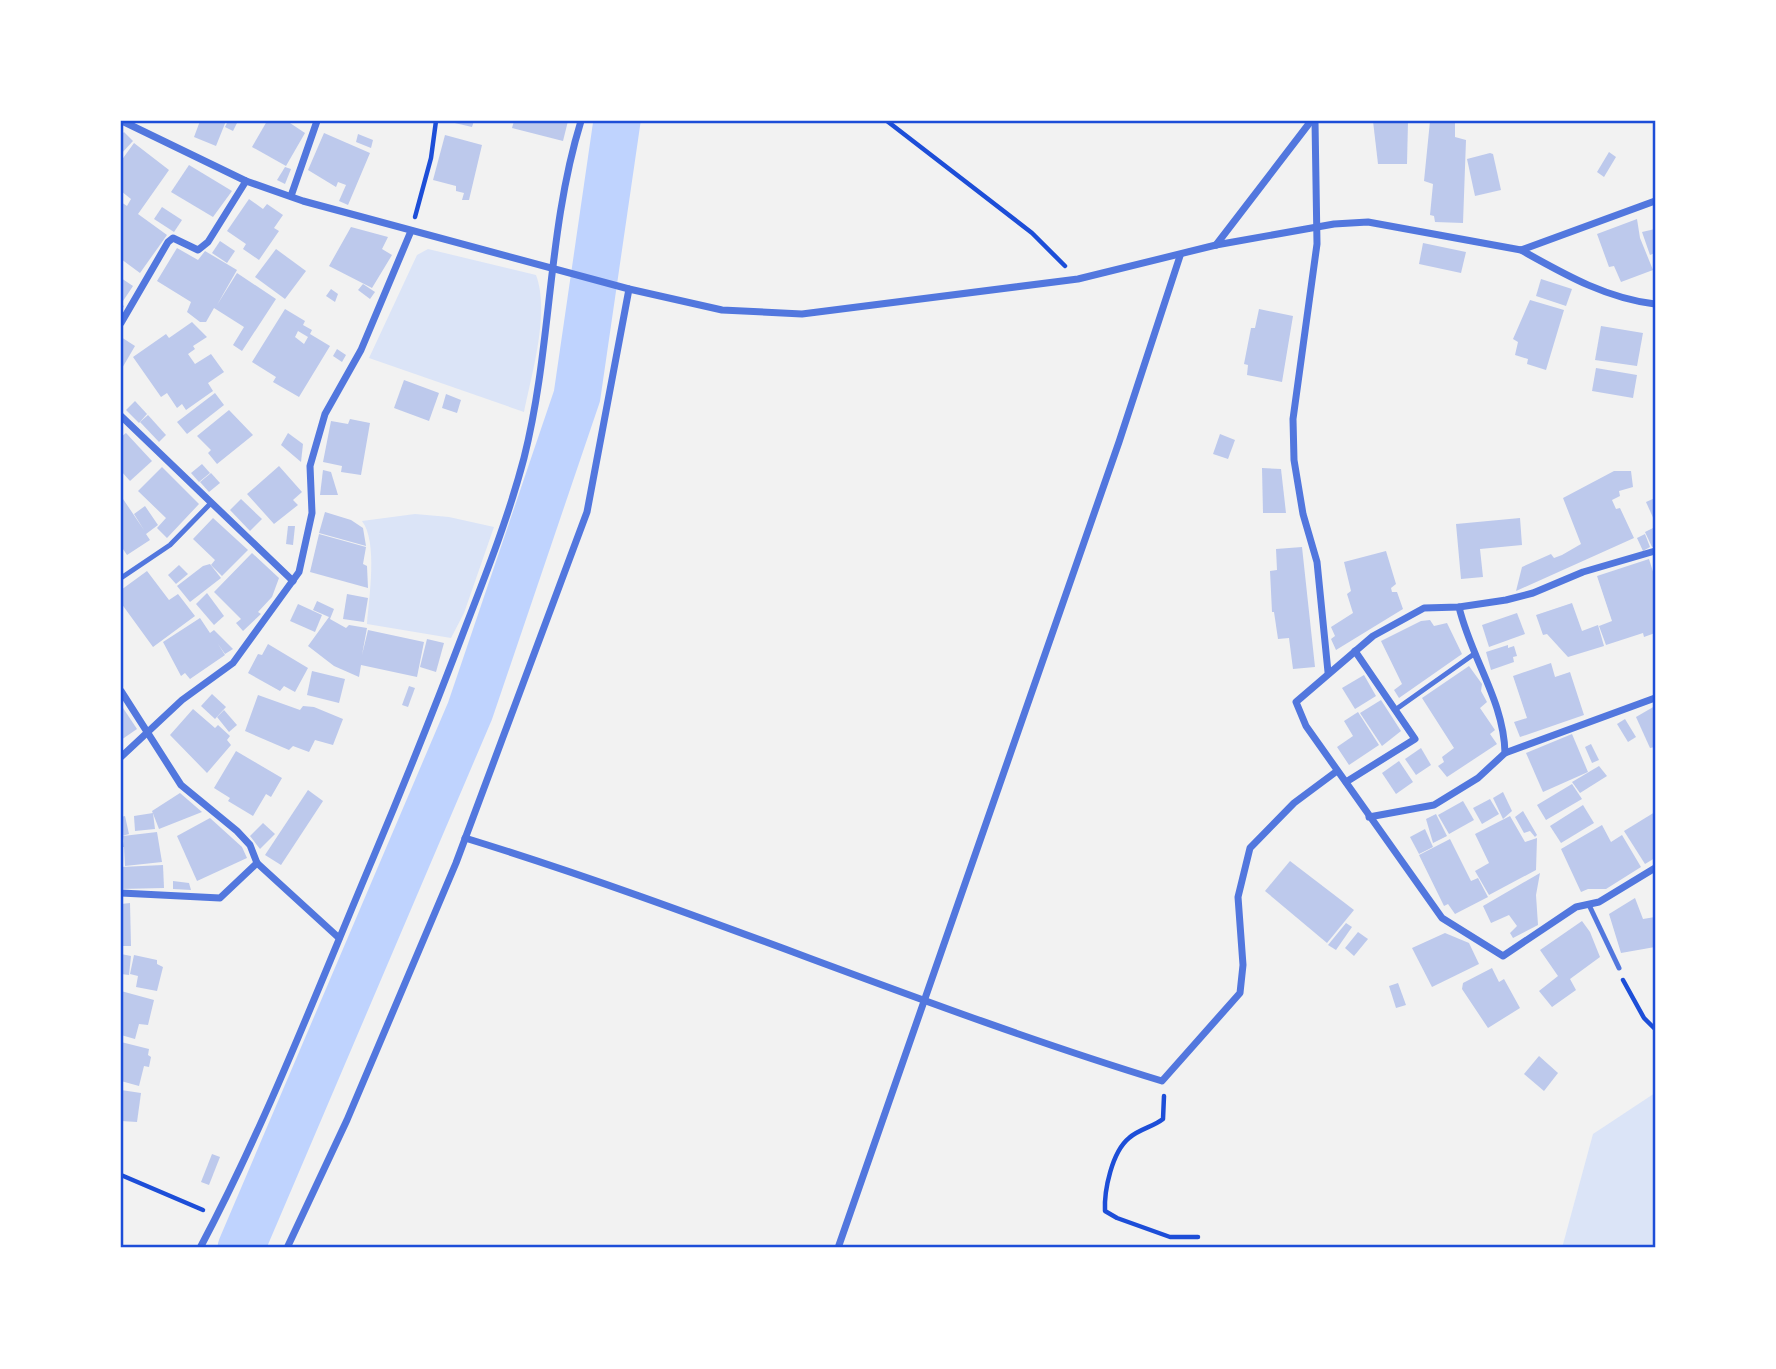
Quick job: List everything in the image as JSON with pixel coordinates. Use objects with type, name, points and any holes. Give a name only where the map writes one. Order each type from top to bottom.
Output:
[{"type":"street","points":[[122,121],[246,181],[291,197],[629,289],[722,310],[802,314],[1078,279],[1216,245],[1315,227],[1368,222],[1521,250],[1579,282],[1626,300],[1655,304]]},
{"type":"street","points":[[291,197],[317,121]]},
{"type":"street","points":[[200,1248],[340,937],[425,734],[501,533],[524,458],[542,364],[550,268],[581,121]]},
{"type":"street","points":[[1313,121],[1317,244],[1293,419],[1294,460],[1303,514],[1317,562],[1328,672]]},
{"type":"street","points":[[1216,245],[1313,121]]},
{"type":"street","points":[[121,323],[168,242],[173,238],[198,250],[208,242],[246,181]]},
{"type":"street","points":[[1521,250],[1655,201]]},
{"type":"street","points":[[121,757],[149,734],[182,700],[233,663],[299,572],[312,513],[310,466],[325,414],[361,350],[411,231]]},
{"type":"street","points":[[838,1248],[1119,442],[1180,256]]},
{"type":"street","points":[[287,1248],[348,1119],[465,838],[587,512],[629,289]]},
{"type":"street","points":[[121,416],[293,581]]},
{"type":"street","points":[[1655,551],[1583,572],[1533,593],[1459,607],[1424,608],[1373,636],[1296,702],[1306,726],[1442,918],[1503,956],[1576,907],[1599,902],[1655,868]]},
{"type":"street","points":[[1459,607],[1474,654],[1497,706],[1505,753]]},
{"type":"street","points":[[1346,782],[1415,739],[1355,651]]},
{"type":"street","points":[[121,691],[181,785],[237,831],[250,845],[257,863],[340,937]]},
{"type":"street","points":[[1369,817],[1434,805],[1478,778],[1505,753],[1655,698]]},
{"type":"street","points":[[465,838],[564,869],[923,1000],[1162,1081],[1240,993],[1243,965],[1238,897],[1250,848],[1294,803],[1337,771]]},
{"type":"street","points":[[121,893],[220,898],[257,863]]},
{"type":"lane","points":[[121,578],[170,545],[211,504]]},
{"type":"lane","points":[[1395,710],[1474,654]]},
{"type":"lane","points":[[1589,905],[1619,968]]},
{"type":"path","points":[[411,231],[431,158],[436,121]]},
{"type":"path","points":[[887,121],[1032,233],[1078,279]]},
{"type":"path","points":[[1619,968],[1644,1018],[1655,1029]]},
{"type":"path","points":[[1162,1081],[1166,1111],[1163,1119],[1126,1140],[1104,1197],[1105,1210],[1117,1219],[1170,1237],[1198,1237]]},
{"type":"path","points":[[121,1175],[217,1215]]},
{"type":"shaded area","points":[[428,249],[536,275],[540,290],[540,324],[524,412],[369,358],[417,255]]},
{"type":"shaded area","points":[[415,514],[449,517],[494,527],[464,613],[451,638],[367,624],[371,556],[367,530],[362,521]]},
{"type":"shaded area","points":[[1655,1093],[1655,1248],[1562,1248],[1593,1134]]},
{"type":"building","points":[[200,121],[226,121],[216,146],[194,137]]},
{"type":"building","points":[[228,121],[238,121],[233,131],[225,127]]},
{"type":"building","points":[[267,121],[287,121],[305,133],[286,166],[252,147]]},
{"type":"building","points":[[446,121],[474,121],[472,127]]},
{"type":"building","points":[[514,121],[568,121],[563,141],[512,128]]},
{"type":"building","points":[[1373,121],[1408,121],[1407,164],[1378,164]]},
{"type":"building","points":[[1430,121],[1455,122],[1455,137],[1466,140],[1463,223],[1435,222],[1434,216],[1430,215],[1433,184],[1424,181]]},
{"type":"building","points":[[124,132],[133,141],[121,154],[121,135]]},
{"type":"building","points":[[324,133],[370,153],[348,205],[339,201],[346,185],[338,182],[336,187],[308,170]]},
{"type":"building","points":[[358,134],[373,140],[371,148],[356,142]]},
{"type":"building","points":[[445,135],[482,145],[469,200],[462,200],[464,193],[456,191],[456,186],[433,180]]},
{"type":"building","points":[[134,143],[169,170],[138,214],[167,235],[140,273],[121,259],[121,202],[127,206],[131,199],[121,191],[121,161]]},
{"type":"building","points":[[1609,152],[1616,157],[1604,177],[1597,172]]},
{"type":"building","points":[[1493,154],[1501,190],[1475,196],[1467,159]]},
{"type":"building","points":[[189,165],[232,191],[213,217],[171,192]]},
{"type":"building","points":[[285,167],[291,169],[285,184],[277,180]]},
{"type":"building","points":[[249,199],[263,209],[267,204],[283,215],[274,228],[279,231],[259,260],[243,249],[246,244],[227,231]]},
{"type":"building","points":[[162,207],[182,220],[174,232],[154,219]]},
{"type":"building","points":[[1637,219],[1640,238],[1653,270],[1621,282],[1614,266],[1609,267],[1597,234]]},
{"type":"building","points":[[351,227],[388,237],[382,249],[392,255],[372,288],[329,266]]},
{"type":"building","points":[[1655,229],[1655,253],[1650,255],[1642,232]]},
{"type":"building","points":[[220,241],[235,251],[227,263],[212,253]]},
{"type":"building","points":[[1423,243],[1466,252],[1461,273],[1419,264]]},
{"type":"building","points":[[177,248],[198,260],[205,251],[237,270],[217,305],[237,273],[276,299],[242,351],[233,345],[244,327],[214,308],[206,322],[200,322],[187,312],[191,302],[157,281]]},
{"type":"building","points":[[276,249],[306,271],[285,299],[255,277]]},
{"type":"building","points":[[121,278],[133,286],[121,304]]},
{"type":"building","points":[[1541,279],[1572,289],[1566,306],[1536,296]]},
{"type":"building","points":[[363,284],[375,292],[370,299],[358,290]]},
{"type":"building","points":[[331,289],[338,294],[335,302],[326,296]]},
{"type":"building","points":[[1530,300],[1564,310],[1546,370],[1527,364],[1528,359],[1515,355],[1518,342],[1513,339]]},
{"type":"building","points":[[285,309],[305,321],[303,325],[312,330],[310,334],[330,346],[299,397],[273,382],[276,377],[252,362]],"holes":[[[298,331],[308,337],[304,344],[295,337]]]},
{"type":"building","points":[[1259,309],[1293,316],[1282,382],[1247,375],[1248,365],[1244,364],[1251,328],[1255,328]]},
{"type":"building","points":[[192,322],[207,337],[193,346],[195,349],[188,354],[195,364],[211,354],[224,372],[208,383],[213,391],[186,410],[182,404],[177,408],[167,393],[161,397],[133,357],[166,334],[169,338]]},
{"type":"building","points":[[1601,326],[1643,333],[1637,366],[1595,360]]},
{"type":"building","points":[[121,337],[135,346],[121,370]]},
{"type":"building","points":[[337,349],[346,355],[342,362],[333,356]]},
{"type":"building","points":[[1596,368],[1637,375],[1633,398],[1592,391]]},
{"type":"building","points":[[404,380],[439,393],[429,421],[394,408]]},
{"type":"building","points":[[215,393],[224,405],[187,434],[177,422]]},
{"type":"building","points":[[446,394],[461,400],[457,413],[442,408]]},
{"type":"building","points":[[135,401],[147,414],[139,423],[126,410]]},
{"type":"building","points":[[229,410],[253,435],[217,464],[208,453],[211,450],[197,436]]},
{"type":"building","points":[[148,415],[166,435],[159,442],[140,422]]},
{"type":"building","points":[[350,419],[370,423],[361,475],[341,472],[342,466],[323,462],[331,421],[348,424]]},
{"type":"building","points":[[126,433],[152,461],[130,481],[121,471],[121,437]]},
{"type":"building","points":[[288,433],[303,444],[301,462],[281,445]]},
{"type":"building","points":[[1220,434],[1235,440],[1228,459],[1213,454]]},
{"type":"building","points":[[202,464],[210,473],[199,482],[191,473]]},
{"type":"building","points":[[279,466],[302,492],[293,500],[298,505],[274,524],[247,494]]},
{"type":"building","points":[[162,467],[199,504],[167,538],[157,528],[166,518],[138,491]]},
{"type":"building","points":[[1262,468],[1281,469],[1286,513],[1263,513]]},
{"type":"building","points":[[323,470],[331,472],[338,495],[320,495]]},
{"type":"building","points":[[1614,471],[1631,471],[1633,487],[1619,491],[1620,496],[1612,500],[1616,509],[1620,508],[1634,538],[1516,591],[1522,567],[1551,554],[1554,558],[1562,555],[1581,544],[1563,498]]},
{"type":"building","points":[[211,473],[220,483],[209,492],[200,482]]},
{"type":"building","points":[[121,496],[144,530],[134,514],[145,506],[158,525],[146,534],[150,540],[127,555],[121,546]]},
{"type":"building","points":[[1655,498],[1655,522],[1646,502]]},
{"type":"building","points":[[241,499],[262,519],[250,531],[230,510]]},
{"type":"building","points":[[325,512],[351,520],[363,528],[366,546],[319,533]]},
{"type":"building","points":[[213,518],[248,550],[222,576],[211,565],[215,560],[193,539]]},
{"type":"building","points":[[1520,518],[1522,545],[1480,549],[1483,577],[1461,579],[1456,524]]},
{"type":"building","points":[[288,526],[295,526],[293,545],[286,544]]},
{"type":"building","points":[[1655,527],[1655,546],[1652,547],[1645,532]]},
{"type":"building","points":[[319,534],[366,547],[363,564],[367,566],[368,588],[310,572]]},
{"type":"building","points":[[1645,534],[1650,547],[1643,551],[1637,538]]},
{"type":"building","points":[[1302,547],[1315,667],[1293,669],[1289,638],[1278,639],[1272,612],[1270,571],[1277,570],[1276,549]]},
{"type":"building","points":[[1386,551],[1396,584],[1391,588],[1392,592],[1397,592],[1403,609],[1336,650],[1331,639],[1335,636],[1331,627],[1353,613],[1347,594],[1351,591],[1344,562]]},
{"type":"building","points":[[252,553],[279,578],[272,597],[258,612],[261,614],[243,631],[236,623],[241,619],[214,592]]},
{"type":"building","points":[[1649,559],[1655,578],[1655,633],[1644,637],[1643,633],[1606,645],[1599,626],[1612,621],[1597,576]]},
{"type":"building","points":[[210,564],[221,578],[190,602],[177,586],[203,566]]},
{"type":"building","points":[[179,565],[188,574],[176,584],[168,575]]},
{"type":"building","points":[[147,571],[169,600],[178,594],[195,616],[153,647],[121,603],[121,590]]},
{"type":"building","points":[[207,593],[224,616],[214,625],[196,604]]},
{"type":"building","points":[[347,594],[368,598],[364,622],[343,619]]},
{"type":"building","points":[[317,601],[334,609],[330,619],[346,628],[349,625],[367,628],[362,655],[368,630],[424,642],[417,677],[361,665],[359,677],[334,666],[308,646],[329,617],[313,610]]},
{"type":"building","points":[[1572,603],[1582,631],[1598,625],[1604,646],[1568,657],[1547,634],[1543,635],[1536,615]]},
{"type":"building","points":[[298,604],[322,615],[315,632],[290,621]]},
{"type":"building","points":[[1517,613],[1525,634],[1489,647],[1482,625]]},
{"type":"building","points":[[200,618],[210,633],[214,630],[233,649],[225,654],[218,644],[225,655],[190,679],[185,673],[181,676],[163,642]]},
{"type":"building","points":[[1430,620],[1434,626],[1447,623],[1462,654],[1399,698],[1394,690],[1402,684],[1381,641],[1421,621]]},
{"type":"building","points":[[427,639],[444,643],[436,672],[420,667]]},
{"type":"building","points":[[268,644],[308,668],[295,692],[284,686],[280,691],[248,673],[258,654],[262,655]]},
{"type":"building","points":[[1508,645],[1508,648],[1514,646],[1517,656],[1513,657],[1514,662],[1491,670],[1486,652]]},
{"type":"building","points":[[1551,663],[1555,677],[1570,672],[1584,715],[1520,737],[1514,722],[1527,718],[1513,676]]},
{"type":"building","points":[[1469,666],[1482,684],[1481,691],[1487,702],[1480,708],[1495,730],[1490,734],[1497,744],[1447,777],[1438,766],[1444,762],[1442,757],[1454,748],[1422,698]]},
{"type":"building","points":[[312,671],[345,679],[339,703],[307,695]]},
{"type":"building","points":[[1364,675],[1376,696],[1355,709],[1342,688]]},
{"type":"building","points":[[409,686],[415,688],[408,707],[402,705]]},
{"type":"building","points":[[212,694],[226,707],[215,719],[201,706]]},
{"type":"building","points":[[258,695],[300,710],[303,706],[314,707],[343,719],[333,745],[315,740],[309,752],[293,746],[289,750],[245,731]]},
{"type":"building","points":[[1381,700],[1401,731],[1382,746],[1360,713]]},
{"type":"building","points":[[121,705],[137,729],[121,740]]},
{"type":"building","points":[[1655,706],[1655,747],[1650,748],[1636,717]]},
{"type":"building","points":[[193,709],[215,728],[218,725],[230,736],[227,740],[231,745],[207,773],[170,735]]},
{"type":"building","points":[[224,710],[237,725],[229,732],[217,717]]},
{"type":"building","points":[[1358,712],[1379,745],[1349,765],[1337,747],[1353,736],[1344,721]]},
{"type":"building","points":[[1625,719],[1636,737],[1628,742],[1617,724]]},
{"type":"building","points":[[1572,734],[1588,772],[1543,792],[1526,753]]},
{"type":"building","points":[[1591,744],[1599,760],[1592,763],[1585,747]]},
{"type":"building","points":[[1421,748],[1431,765],[1416,775],[1405,759]]},
{"type":"building","points":[[236,751],[282,778],[271,797],[266,794],[253,816],[228,801],[230,798],[214,788]]},
{"type":"building","points":[[1399,761],[1413,782],[1396,794],[1382,773]]},
{"type":"building","points":[[1599,766],[1607,776],[1580,793],[1572,782]]},
{"type":"building","points":[[1572,784],[1582,799],[1546,820],[1537,805]]},
{"type":"building","points":[[308,790],[323,801],[281,865],[265,855]]},
{"type":"building","points":[[1503,792],[1512,811],[1503,819],[1493,798]]},
{"type":"building","points":[[180,793],[202,812],[159,829],[152,811]]},
{"type":"building","points":[[1490,799],[1499,814],[1482,824],[1473,808]]},
{"type":"building","points":[[1463,801],[1474,820],[1449,834],[1438,815]]},
{"type":"building","points":[[1583,805],[1594,823],[1561,843],[1550,826]]},
{"type":"building","points":[[1523,811],[1537,835],[1535,837],[1530,831],[1524,833],[1515,817]]},
{"type":"building","points":[[1655,812],[1655,858],[1645,864],[1624,831]]},
{"type":"building","points":[[153,813],[155,829],[135,831],[134,816]]},
{"type":"building","points":[[1436,814],[1447,836],[1433,843],[1426,819]]},
{"type":"building","points":[[125,816],[129,834],[122,836],[124,846],[123,836],[157,832],[162,862],[125,866],[124,847],[121,847],[121,817]]},
{"type":"building","points":[[1510,816],[1525,842],[1537,838],[1536,870],[1489,895],[1475,871],[1489,863],[1475,834]]},
{"type":"building","points":[[210,818],[242,847],[247,858],[197,881],[177,836]]},
{"type":"building","points":[[263,823],[275,834],[260,849],[250,836]]},
{"type":"building","points":[[1602,825],[1611,842],[1622,835],[1641,867],[1606,889],[1588,889],[1581,892],[1561,849]]},
{"type":"building","points":[[1425,829],[1433,847],[1419,854],[1410,837]]},
{"type":"building","points":[[1450,839],[1471,881],[1478,878],[1488,897],[1455,914],[1448,904],[1444,906],[1419,855]]},
{"type":"building","points":[[1290,861],[1354,910],[1327,943],[1265,891]]},
{"type":"building","points":[[163,865],[164,888],[121,889],[121,867]]},
{"type":"building","points":[[1540,873],[1536,895],[1538,925],[1513,938],[1510,933],[1517,926],[1509,915],[1491,923],[1483,906]]},
{"type":"building","points":[[173,881],[189,883],[191,890],[173,889]]},
{"type":"building","points":[[1635,898],[1643,919],[1655,917],[1655,947],[1621,953],[1609,914]]},
{"type":"building","points":[[130,903],[131,946],[121,946],[121,904]]},
{"type":"building","points":[[1582,921],[1590,932],[1600,957],[1570,979],[1576,990],[1552,1007],[1539,991],[1558,976],[1540,950]]},
{"type":"building","points":[[1346,923],[1352,927],[1336,950],[1328,945]]},
{"type":"building","points":[[1358,932],[1368,939],[1354,956],[1345,948]]},
{"type":"building","points":[[1445,933],[1469,943],[1479,964],[1432,987],[1412,948]]},
{"type":"building","points":[[121,954],[131,956],[129,975],[121,974]]},
{"type":"building","points":[[134,955],[157,960],[157,964],[163,967],[157,991],[136,987],[138,976],[130,974]]},
{"type":"building","points":[[1492,968],[1499,982],[1504,979],[1520,1008],[1488,1028],[1462,989],[1463,983]]},
{"type":"building","points":[[1398,983],[1406,1005],[1396,1008],[1389,986]]},
{"type":"building","points":[[121,991],[154,1000],[148,1025],[139,1024],[135,1039],[121,1035]]},
{"type":"building","points":[[121,1042],[149,1049],[149,1067],[144,1066],[139,1086],[121,1081]]},
{"type":"building","points":[[1539,1056],[1558,1073],[1544,1091],[1524,1074]]},
{"type":"building","points":[[121,1090],[141,1093],[137,1122],[121,1121]]},
{"type":"building","points":[[212,1154],[220,1157],[209,1185],[201,1182]]},
{"type":"waterway","points":[[241,1248],[470,711],[577,396],[617,121]]}]
